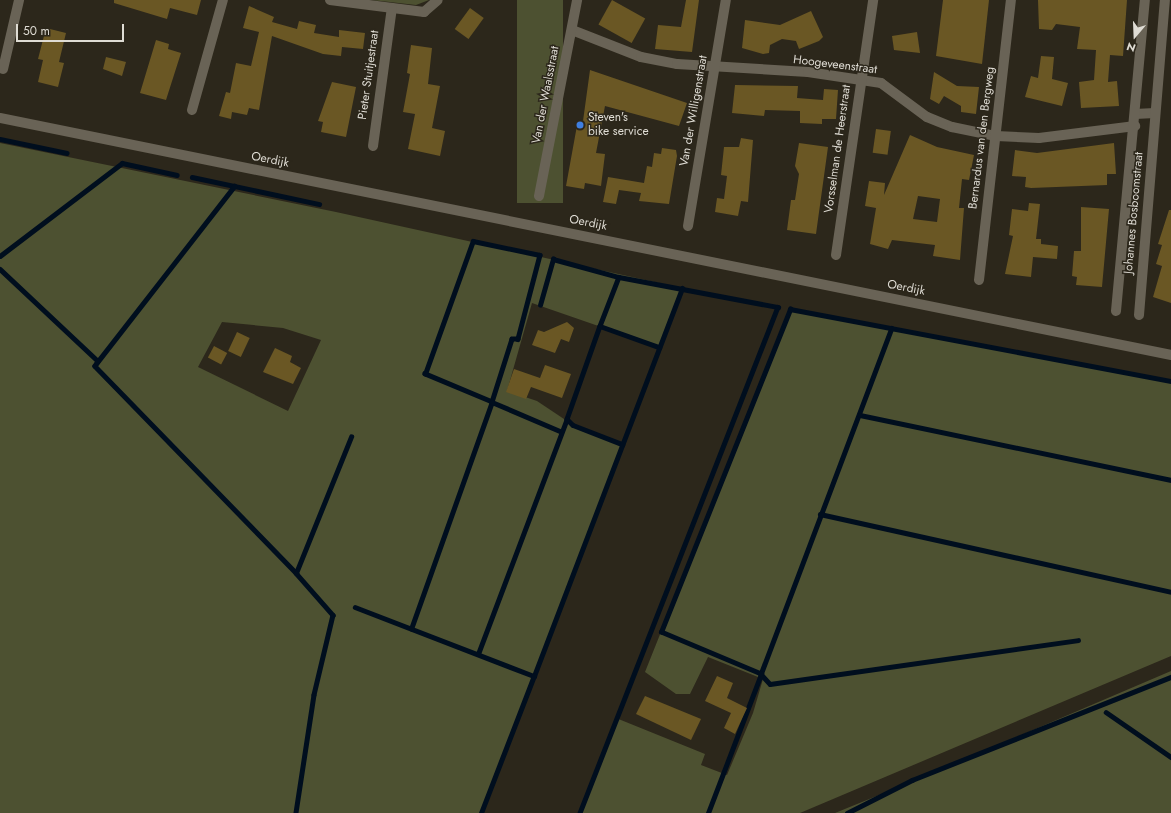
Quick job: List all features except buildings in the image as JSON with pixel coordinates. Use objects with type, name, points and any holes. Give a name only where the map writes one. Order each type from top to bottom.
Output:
[{"type":"street","points":[[3,69],[19,0]]},
{"type":"street","points":[[192,110],[223,0]]},
{"type":"street","points":[[330,0],[424,12],[438,0]]},
{"type":"street","name":"Van der Waalsstraat","points":[[539,196],[578,0]]},
{"type":"street","name":"Van der Willigenstraat","points":[[688,226],[726,0]]},
{"type":"street","name":"Vorsselman de Heerstraat","points":[[836,254],[873,0]]},
{"type":"street","name":"Bernardus van den Bergweg","points":[[979,280],[1011,0]]},
{"type":"street","name":"Johannes Bosboomstraat","points":[[1116,311],[1135,126],[1145,0]]},
{"type":"street","name":"Johannes Bosboomstraat","points":[[1139,315],[1165,0]]},
{"type":"street","name":"Pieter Stuitjestraat","points":[[373,146],[392,8]]},
{"type":"street","name":"Hoogeveenstraat","points":[[572,30],[641,57],[714,69],[808,72],[881,83],[927,117],[952,127],[996,136],[1039,138],[1135,126]]},
{"type":"street","points":[[1136,114],[1155,113]]},
{"type":"street","name":"Oerdijk","points":[[0,118],[1171,355]]},
{"type":"green space","points":[[372,0],[429,0],[416,5]]},
{"type":"green space","points":[[517,0],[563,0],[563,203],[517,203]]},
{"type":"green space","points":[[0,143],[336,212],[682,288],[659,347],[532,303],[507,391],[537,401],[573,425],[622,444],[481,813],[0,813]],"holes":[[[222,322],[283,328],[321,340],[288,411],[198,367]]]},
{"type":"green space","points":[[790,309],[1171,381],[1171,656],[800,813],[579,813],[616,718],[705,754],[701,765],[727,775],[753,713],[763,679],[708,657],[690,694],[676,694],[645,672]]},
{"type":"green space","points":[[1171,671],[1171,813],[835,813],[911,782]]},
{"type":"waterway","points":[[0,139],[67,153]]},
{"type":"waterway","points":[[0,256],[122,163],[177,175]]},
{"type":"waterway","points":[[192,177],[319,204]]},
{"type":"waterway","points":[[235,186],[95,366],[296,573],[351,437]]},
{"type":"waterway","points":[[473,241],[540,255],[518,339],[512,339],[492,402],[425,374],[473,241]]},
{"type":"waterway","points":[[540,305],[553,259],[619,277],[778,307],[580,813]]},
{"type":"waterway","points":[[0,269],[98,361],[97,363]]},
{"type":"waterway","points":[[619,277],[600,326],[659,347]]},
{"type":"waterway","points":[[355,607],[534,676],[682,288]]},
{"type":"waterway","points":[[708,813],[761,674],[661,632],[790,309],[1171,381]]},
{"type":"waterway","points":[[600,326],[567,419],[573,425],[622,444]]},
{"type":"waterway","points":[[892,328],[761,674],[770,684],[1078,640]]},
{"type":"waterway","points":[[411,629],[492,402],[560,431]]},
{"type":"waterway","points":[[860,415],[1171,480]]},
{"type":"waterway","points":[[478,654],[567,419]]},
{"type":"waterway","points":[[820,514],[1171,592]]},
{"type":"waterway","points":[[296,573],[333,615],[314,695],[296,813]]},
{"type":"waterway","points":[[481,813],[534,676]]},
{"type":"waterway","points":[[847,813],[912,780],[1171,677]]},
{"type":"waterway","points":[[1106,712],[1171,757]]},
{"type":"place","name":"Steven's bike service","points":[[580,125]]}]
